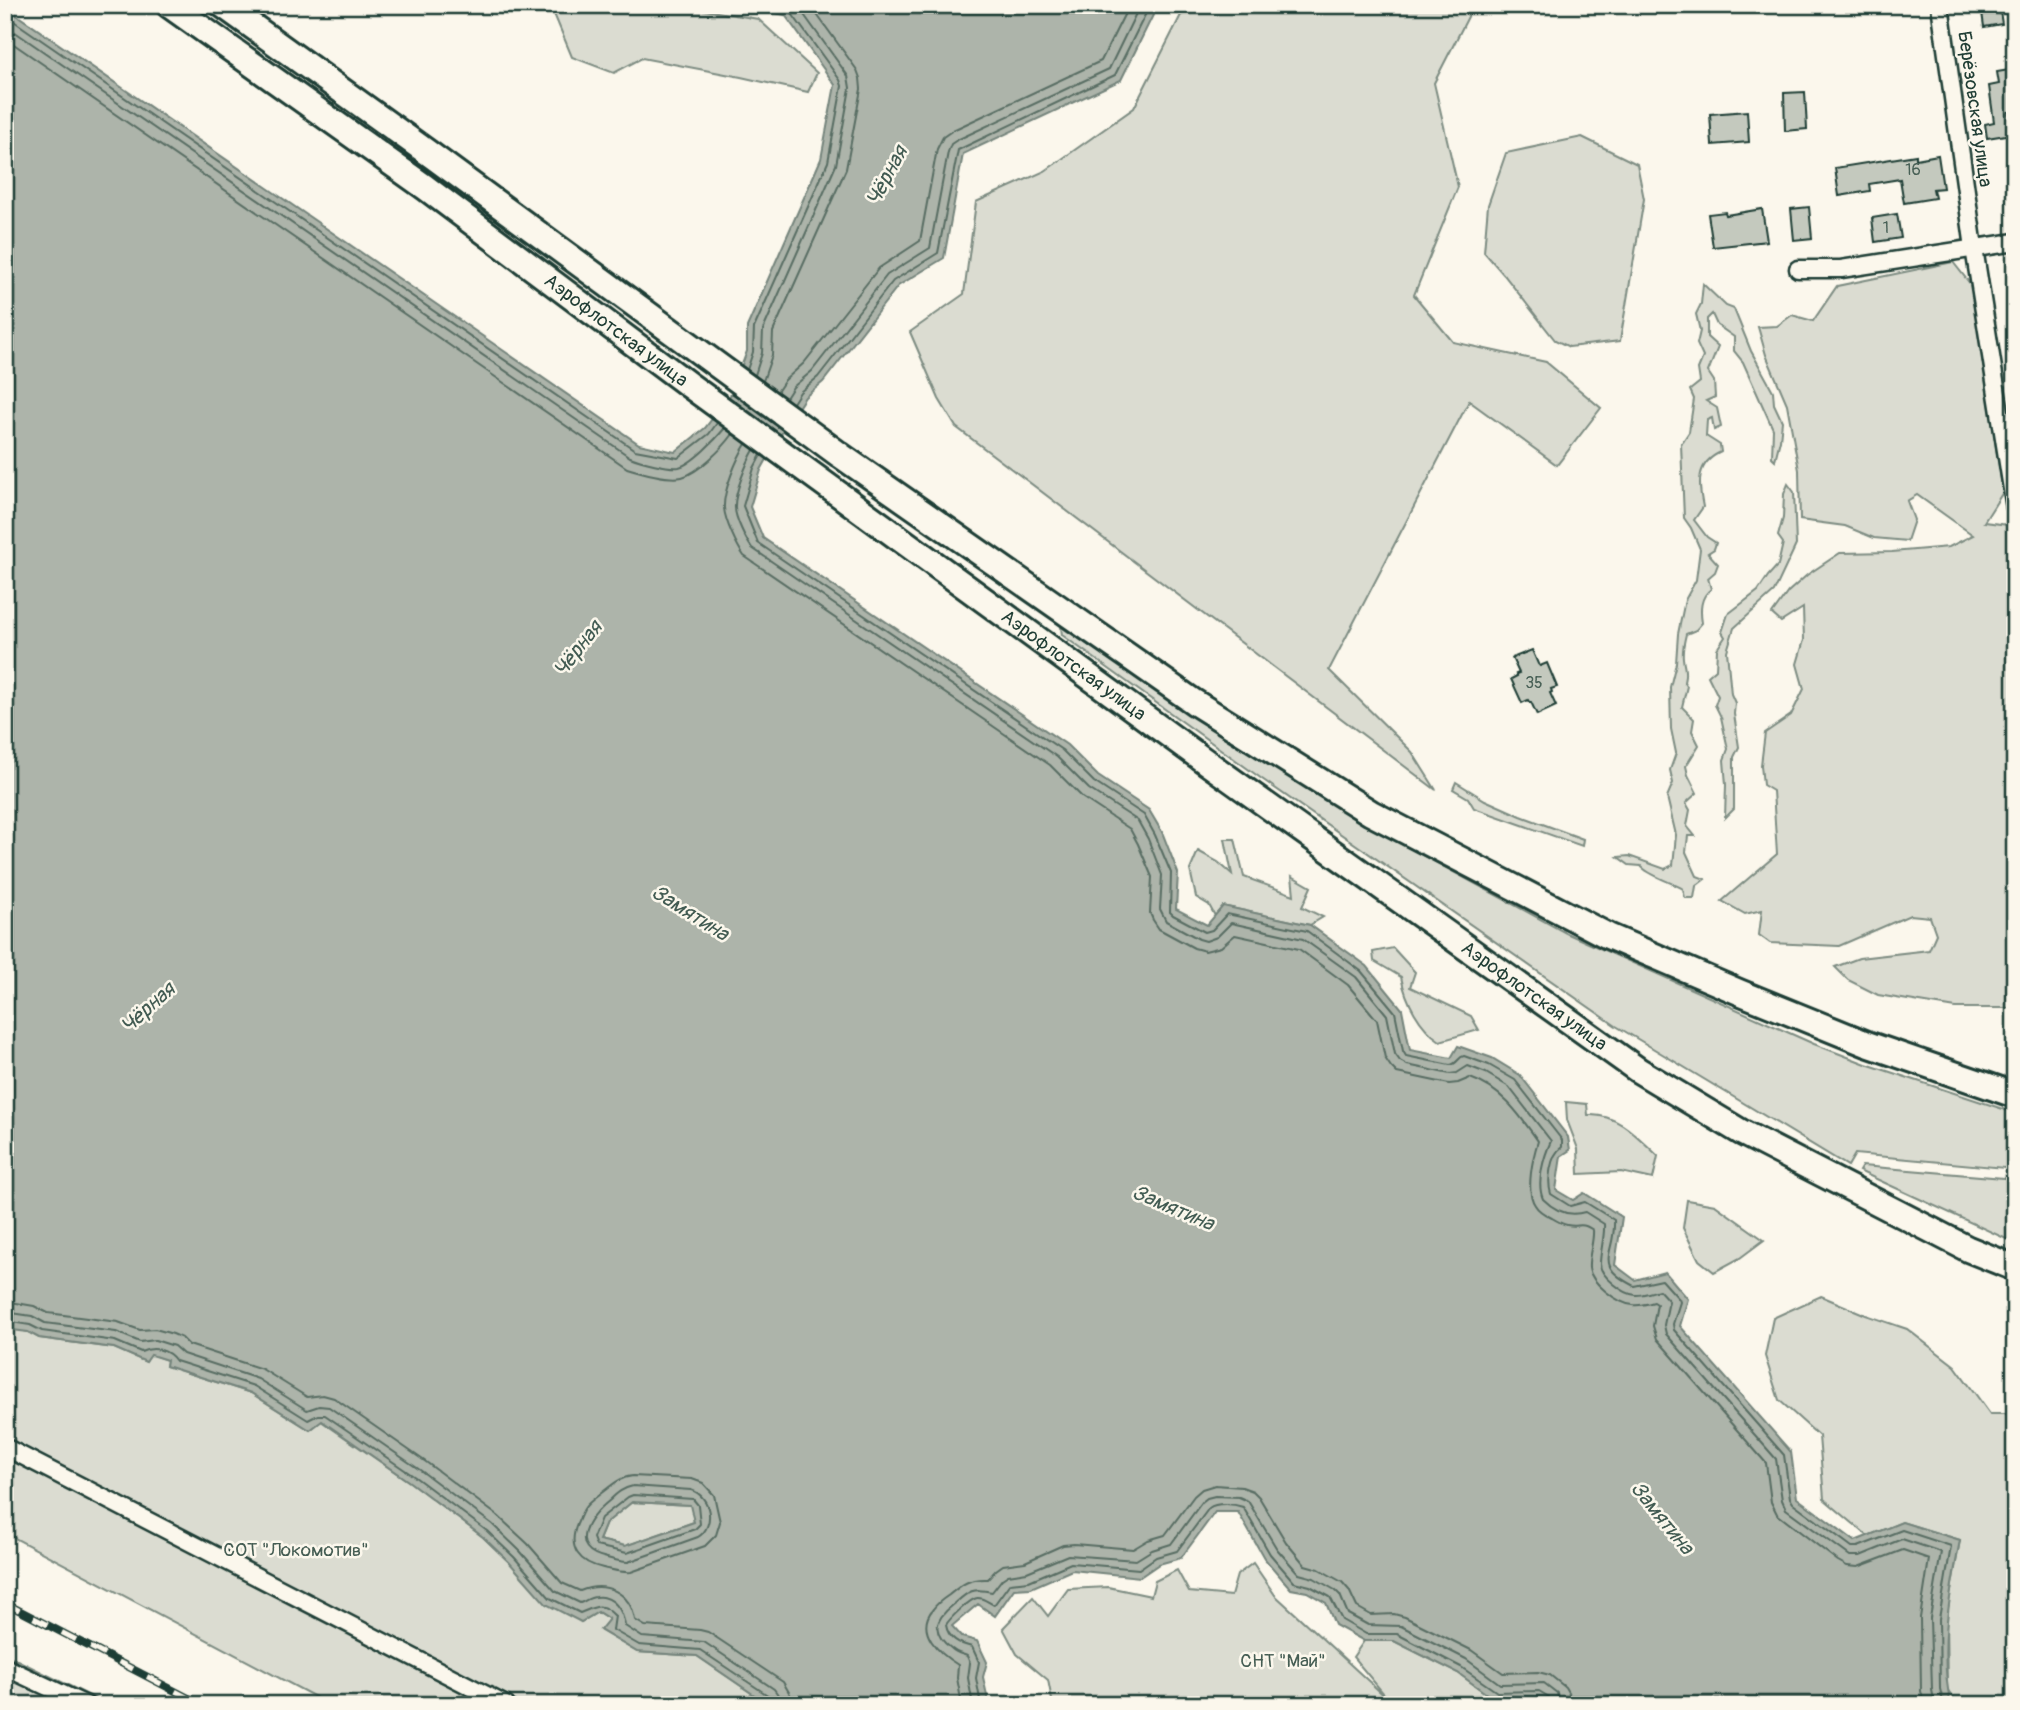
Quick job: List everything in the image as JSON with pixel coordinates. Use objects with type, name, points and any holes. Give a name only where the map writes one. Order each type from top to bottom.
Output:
[{"type":"main road","name":"Аэрофлотская улица","points":[[169,5],[425,187],[689,385],[1209,764],[1638,1070],[1741,1132],[1968,1249],[2015,1268]]},
{"type":"main road","name":"Аэрофлотская улица","points":[[223,5],[840,455],[1194,702],[1371,813],[1608,936],[1867,1044],[2015,1095]]},
{"type":"street","name":"Берёзовская улица","points":[[1940,5],[1974,248],[2015,509]]},
{"type":"street","points":[[1798,269],[1841,269],[2015,242]]},
{"type":"street","points":[[5,1447],[506,1705]]},
{"type":"street","points":[[5,1667],[86,1705]]},
{"type":"green space","points":[[545,5],[676,5],[758,19],[817,73],[808,92],[642,58],[614,73],[572,57],[552,9]]},
{"type":"green space","points":[[1203,5],[1474,5],[1434,83],[1458,187],[1414,295],[1453,342],[1546,362],[1601,408],[1557,465],[1469,401],[1329,670],[1412,752],[1436,790],[956,427],[939,399],[910,332],[964,294],[976,202],[1045,171],[1134,108],[1181,15]]},
{"type":"green space","points":[[1582,137],[1637,164],[1644,199],[1620,341],[1569,347],[1555,340],[1484,252],[1488,205],[1506,153]]},
{"type":"green space","points":[[1953,262],[1971,285],[2003,492],[1984,522],[2008,525],[2015,566],[2015,1037],[2011,1036],[2013,1008],[1956,1008],[1878,995],[1848,980],[1835,967],[1859,958],[1929,950],[1936,934],[1930,917],[1910,915],[1839,946],[1770,943],[1759,935],[1762,910],[1745,914],[1722,901],[1777,854],[1773,791],[1763,785],[1761,765],[1765,733],[1791,715],[1804,689],[1797,664],[1804,640],[1803,608],[1781,622],[1772,614],[1788,592],[1807,575],[1840,553],[1949,547],[1973,535],[1917,495],[1907,501],[1914,520],[1907,541],[1874,538],[1845,526],[1800,520],[1799,470],[1787,404],[1766,355],[1758,327],[1777,326],[1792,315],[1813,321],[1837,286]]},
{"type":"green space","points":[[1703,284],[1726,306],[1734,309],[1751,351],[1773,391],[1774,404],[1782,421],[1775,460],[1772,457],[1773,429],[1743,362],[1734,351],[1734,337],[1717,325],[1712,314],[1707,319],[1707,337],[1718,347],[1708,372],[1714,381],[1715,397],[1706,401],[1717,408],[1721,427],[1714,430],[1712,418],[1707,420],[1706,436],[1720,445],[1721,452],[1703,468],[1700,490],[1703,507],[1694,520],[1707,537],[1716,543],[1714,549],[1708,553],[1718,564],[1715,572],[1708,578],[1711,589],[1702,604],[1702,623],[1696,630],[1686,634],[1683,655],[1684,682],[1687,686],[1682,707],[1694,719],[1692,731],[1699,745],[1686,766],[1697,793],[1686,803],[1690,810],[1687,826],[1695,836],[1688,836],[1686,852],[1697,876],[1705,879],[1696,886],[1694,898],[1685,898],[1683,889],[1641,866],[1629,865],[1618,857],[1629,856],[1665,869],[1673,865],[1676,835],[1667,797],[1673,783],[1670,770],[1676,753],[1671,729],[1670,687],[1685,600],[1696,580],[1700,549],[1684,518],[1681,444],[1689,432],[1694,399],[1690,390],[1700,382],[1698,369],[1703,357],[1697,344],[1700,331],[1696,314],[1701,304]]},
{"type":"green space","points":[[1788,484],[1794,492],[1796,545],[1774,592],[1734,628],[1727,651],[1739,747],[1734,757],[1734,809],[1725,818],[1724,760],[1728,749],[1721,717],[1715,705],[1718,696],[1708,676],[1716,669],[1717,649],[1725,637],[1722,632],[1728,614],[1758,591],[1778,565],[1783,543],[1778,536]]},
{"type":"green space","points":[[1061,627],[1273,767],[1398,842],[1566,933],[1814,1044],[2015,1113],[2015,1169],[1855,1154],[1848,1166],[1616,1026],[1262,779],[1062,635]]},
{"type":"green space","points":[[1456,782],[1485,800],[1583,839],[1582,846],[1474,808],[1468,798],[1453,789]]},
{"type":"green space","points":[[1225,839],[1235,839],[1244,877],[1294,895],[1292,876],[1311,887],[1302,907],[1323,917],[1310,925],[1223,906],[1215,916],[1209,905],[1196,897],[1190,870],[1198,851],[1232,874]]},
{"type":"green space","points":[[1393,948],[1415,972],[1410,987],[1471,1016],[1479,1030],[1440,1041],[1432,1035],[1414,1013],[1401,977],[1374,961],[1373,952]]},
{"type":"green space","points":[[1566,1102],[1587,1104],[1588,1115],[1599,1115],[1618,1122],[1635,1134],[1658,1156],[1653,1179],[1621,1172],[1579,1174],[1578,1149],[1567,1120]]},
{"type":"green space","points":[[1862,1166],[2015,1179],[2015,1243],[1859,1171]]},
{"type":"green space","points":[[1687,1200],[1715,1205],[1764,1240],[1740,1258],[1714,1272],[1699,1260],[1683,1228]]},
{"type":"green space","points":[[1821,1296],[1907,1329],[1955,1366],[1990,1414],[2015,1414],[2015,1705],[1959,1705],[1947,1689],[1946,1619],[1960,1540],[1902,1522],[1868,1536],[1824,1499],[1819,1436],[1779,1400],[1765,1356],[1773,1318]]},
{"type":"green space","name":"СОТ \"Локомотив\"","points":[[7,1327],[39,1338],[114,1348],[146,1362],[150,1354],[167,1360],[166,1366],[251,1393],[310,1430],[321,1421],[483,1537],[581,1622],[598,1612],[609,1619],[601,1631],[637,1652],[697,1656],[769,1705],[331,1705],[5,1533]]},
{"type":"green space","points":[[632,1502],[691,1505],[694,1522],[625,1546],[599,1540],[606,1523]]},
{"type":"green space","name":"СНТ \"Май\"","points":[[1253,1563],[1275,1595],[1389,1700],[1353,1657],[1364,1641],[1394,1641],[1458,1673],[1495,1700],[1538,1698],[1548,1705],[1053,1705],[1048,1680],[1017,1654],[1003,1628],[1033,1597],[1048,1616],[1068,1589],[1108,1587],[1151,1596],[1155,1581],[1177,1570],[1189,1592],[1231,1596],[1237,1575]]},
{"type":"green space","points":[[5,1654],[108,1705],[5,1705]]},
{"type":"water","points":[[735,5],[1158,5],[1121,80],[963,154],[944,258],[898,286],[823,382],[805,397],[761,470],[750,507],[763,538],[1067,745],[1098,776],[1149,810],[1162,832],[1178,873],[1176,909],[1207,925],[1223,906],[1310,925],[1367,966],[1402,1009],[1410,1050],[1451,1058],[1458,1046],[1492,1058],[1520,1075],[1568,1137],[1570,1150],[1561,1156],[1556,1190],[1573,1200],[1584,1193],[1622,1217],[1615,1265],[1635,1280],[1665,1272],[1688,1299],[1680,1326],[1791,1452],[1797,1498],[1855,1541],[1902,1522],[1960,1540],[1945,1643],[1951,1705],[1548,1705],[1538,1698],[1495,1700],[1458,1673],[1394,1641],[1364,1641],[1335,1625],[1326,1603],[1307,1592],[1291,1589],[1264,1558],[1238,1512],[1215,1512],[1181,1558],[1159,1564],[1140,1577],[1072,1570],[1031,1588],[1014,1589],[995,1616],[978,1604],[952,1626],[962,1637],[977,1641],[987,1662],[983,1677],[989,1705],[769,1705],[697,1656],[637,1652],[600,1630],[609,1619],[598,1612],[581,1622],[546,1604],[483,1537],[322,1421],[310,1430],[251,1393],[166,1366],[167,1360],[151,1355],[146,1362],[114,1348],[39,1338],[28,1332],[5,1329],[5,7],[639,444],[675,452],[705,428],[731,394],[747,351],[747,327],[821,159],[835,85],[785,15]],"holes":[[[632,1502],[690,1505],[694,1522],[625,1546],[599,1540],[606,1523]]]},
{"type":"building","points":[[1981,5],[1999,5],[2002,24],[1984,27]]},
{"type":"building","points":[[2015,69],[2015,111],[2008,112],[2012,134],[1987,138],[1985,124],[1994,122],[1989,86],[1999,84],[1997,72]]},
{"type":"building","points":[[1805,92],[1807,129],[1785,131],[1784,93]]},
{"type":"building","points":[[1747,111],[1749,142],[1712,145],[1710,114]]},
{"type":"building","points":[[1916,155],[1916,159],[1938,155],[1943,188],[1933,189],[1935,198],[1904,203],[1900,179],[1869,184],[1870,191],[1839,196],[1835,168]]},
{"type":"building","points":[[1809,207],[1812,238],[1794,240],[1791,209]]},
{"type":"building","points":[[1762,209],[1767,241],[1713,247],[1708,214],[1725,212],[1726,215]]},
{"type":"building","points":[[1897,214],[1901,238],[1875,242],[1872,218]]},
{"type":"building","points":[[1532,650],[1540,666],[1547,663],[1557,687],[1551,689],[1550,693],[1556,706],[1537,715],[1531,702],[1528,700],[1522,703],[1511,679],[1519,673],[1512,658]]},
{"type":"railway","points":[[5,1603],[202,1705]]},
{"type":"water label","name":"Чёрная","points":[[887,176]]},
{"type":"water label","name":"Чёрная","points":[[578,649]]},
{"type":"water label","name":"Замятина","points":[[690,913]]},
{"type":"water label","name":"Чёрная","points":[[148,1008]]},
{"type":"water label","name":"Замятина","points":[[1173,1208]]},
{"type":"water label","name":"Замятина","points":[[1662,1518]]}]
